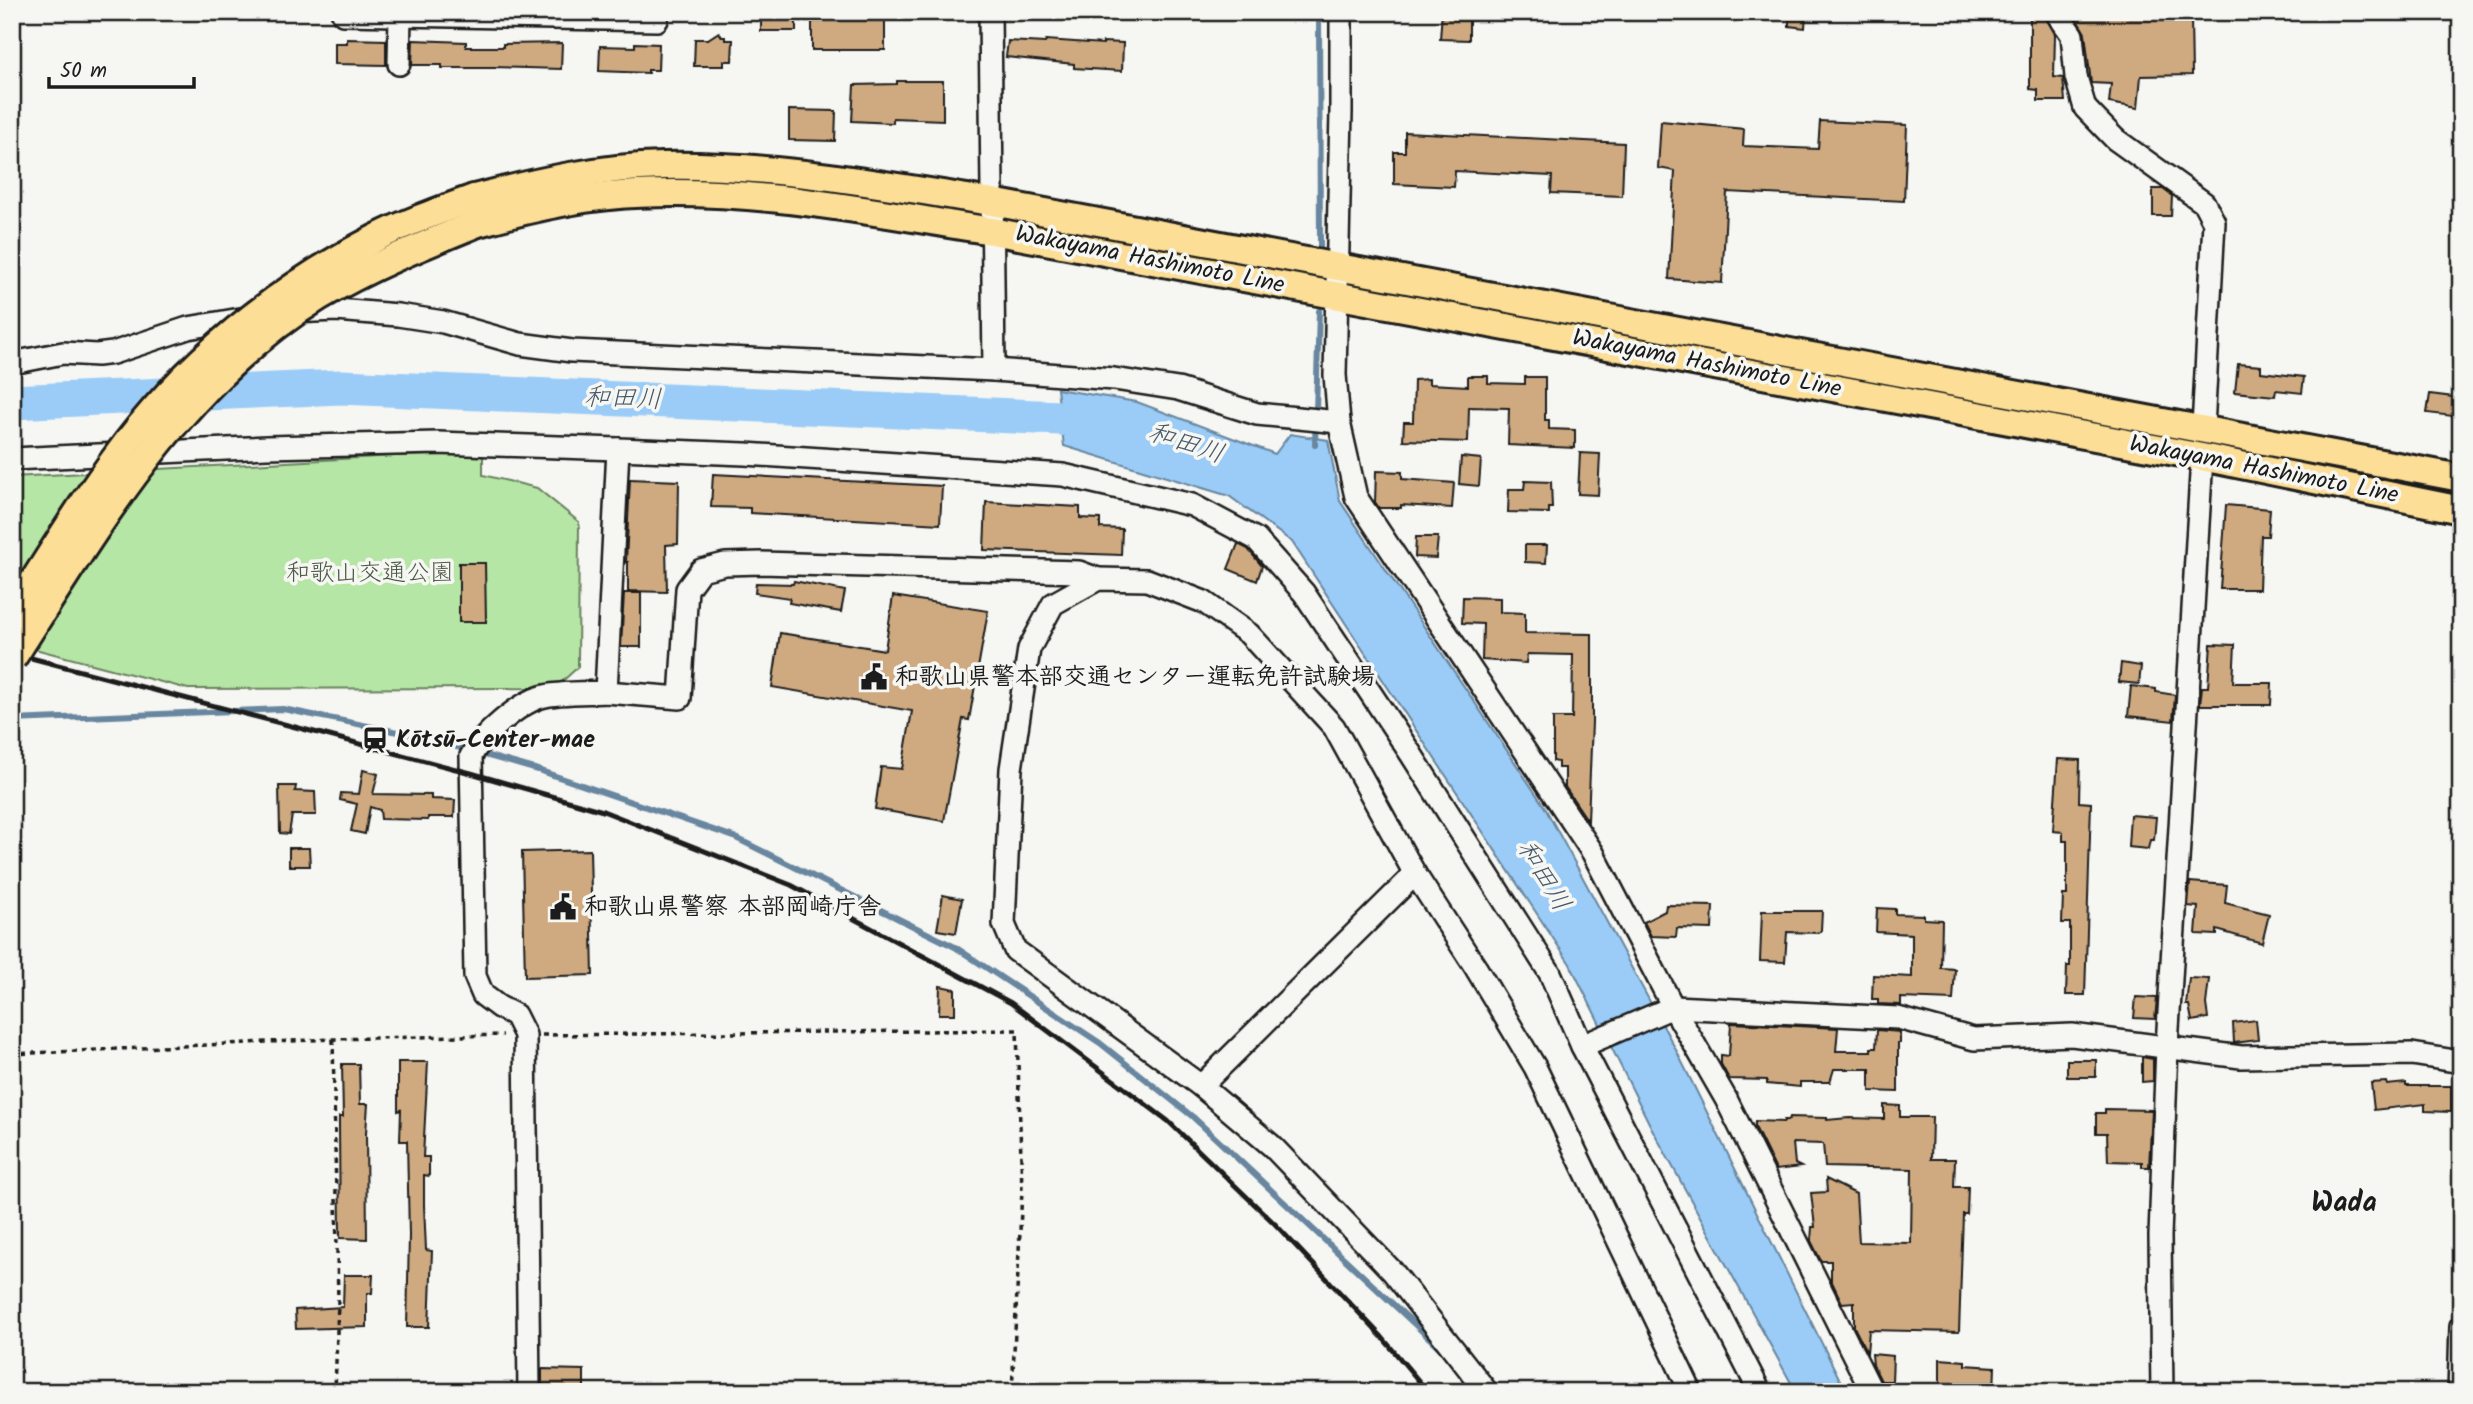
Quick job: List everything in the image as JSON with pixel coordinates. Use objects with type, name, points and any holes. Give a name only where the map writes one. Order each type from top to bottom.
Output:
[{"type":"main road","name":"Wakayama Hashimoto Line","points":[[12,615],[74,517],[139,427],[173,388],[227,335],[270,302],[377,237],[476,211],[578,174],[662,166],[769,169],[992,202],[2461,478]]},
{"type":"main road","name":"Wakayama Hashimoto Line","points":[[12,659],[132,475],[182,414],[225,370],[272,329],[320,297],[413,250],[476,211],[609,196],[716,195],[807,204],[992,231],[2203,457],[2461,510]]},
{"type":"street","points":[[989,12],[994,370]]},
{"type":"street","points":[[1341,12],[1335,375],[1339,422],[1356,497],[1593,853],[1673,1007],[1726,1099],[1872,1392]]},
{"type":"street","points":[[2056,12],[2072,35],[2076,77],[2085,108],[2115,139],[2204,203],[2214,222],[2203,428]]},
{"type":"street","points":[[342,14],[454,14],[657,20]]},
{"type":"street","points":[[399,64],[400,15]]},
{"type":"street","points":[[12,363],[63,353],[113,353],[188,328],[273,314],[366,311],[443,322],[520,344],[572,351],[994,370],[1127,381],[1178,389],[1258,414],[1339,422]]},
{"type":"street","points":[[12,459],[267,447],[425,443],[746,454],[1063,475],[1192,505],[1256,539],[1304,593],[1411,754],[1550,973],[1760,1392]]},
{"type":"street","points":[[606,692],[618,449]]},
{"type":"street","points":[[2162,1392],[2160,1236],[2167,1045],[2203,457]]},
{"type":"street","points":[[529,1392],[526,1035],[515,1015],[483,995],[475,976],[471,756],[476,745],[502,720],[541,697],[606,692],[680,698],[687,589],[701,570],[725,564],[761,563],[1079,572],[1098,579],[1147,580],[1204,602],[1250,634],[1334,727],[1415,874],[1476,968],[1535,1067],[1691,1392]]},
{"type":"street","points":[[1098,579],[1053,604],[1029,649],[1011,769],[1004,924],[1015,950],[1201,1086],[1272,1146],[1393,1272],[1487,1392]]},
{"type":"street","points":[[1201,1086],[1415,874]]},
{"type":"street","points":[[1586,1045],[1673,1007],[1898,1018],[1974,1039],[2072,1035],[2167,1045],[2241,1057],[2412,1054],[2461,1062]]},
{"type":"street","points":[[2459,1392],[2461,1326]]},
{"type":"path","points":[[12,1055],[333,1039],[1017,1030],[1022,1190],[1012,1392]]},
{"type":"path","points":[[333,1039],[338,1302],[335,1392]]},
{"type":"green space","name":"和歌山交通公園","points":[[483,454],[483,475],[537,488],[579,522],[578,667],[555,688],[188,689],[12,643],[12,477],[395,456]]},
{"type":"water","points":[[1057,389],[1137,402],[1275,454],[1290,434],[1328,440],[1340,501],[1544,806],[1674,1046],[1846,1392],[1796,1392],[1651,1127],[1570,964],[1292,542],[1229,496],[1064,446]]},
{"type":"building","points":[[1442,12],[1469,12],[1469,40],[1440,39]]},
{"type":"building","points":[[1789,12],[1806,12],[1805,28],[1789,26]]},
{"type":"building","points":[[2030,12],[2043,13],[2055,34],[2054,77],[2063,78],[2065,101],[2038,101],[2038,90],[2030,89]]},
{"type":"building","points":[[2072,12],[2157,12],[2157,18],[2191,17],[2192,75],[2141,76],[2138,108],[2109,103],[2111,84],[2091,83],[2085,33]]},
{"type":"building","points":[[761,15],[796,15],[796,31],[761,31]]},
{"type":"building","points":[[812,18],[885,18],[885,50],[812,50]]},
{"type":"building","points":[[719,32],[725,40],[733,40],[732,61],[724,61],[724,66],[694,66],[695,39],[708,39]]},
{"type":"building","points":[[347,39],[386,40],[386,65],[335,64],[335,43],[347,43]]},
{"type":"building","points":[[413,40],[466,42],[466,47],[562,43],[561,69],[442,68],[442,65],[412,65]]},
{"type":"building","points":[[1046,40],[1123,43],[1122,71],[1074,68],[1074,64],[1006,57],[1008,41],[1045,43]]},
{"type":"building","points":[[635,43],[659,44],[658,70],[648,70],[648,73],[599,71],[600,46],[635,47]]},
{"type":"building","points":[[897,81],[943,81],[943,120],[893,118],[893,123],[852,121],[854,85],[897,84]]},
{"type":"building","points":[[789,110],[836,111],[835,141],[789,140]]},
{"type":"building","points":[[1661,121],[1744,129],[1743,146],[1818,149],[1820,121],[1907,125],[1904,201],[1727,192],[1722,283],[1669,279],[1675,171],[1658,168]]},
{"type":"building","points":[[1405,132],[1624,143],[1622,196],[1551,193],[1552,176],[1455,171],[1454,187],[1394,184],[1394,152],[1405,152]]},
{"type":"building","points":[[2153,189],[2163,189],[2172,196],[2171,216],[2153,216]]},
{"type":"building","points":[[2238,364],[2261,366],[2261,372],[2304,377],[2302,393],[2276,390],[2275,396],[2235,392]]},
{"type":"building","points":[[1468,376],[1488,376],[1488,383],[1525,384],[1525,377],[1545,377],[1545,420],[1549,420],[1549,429],[1575,430],[1575,448],[1508,445],[1509,408],[1469,407],[1468,442],[1403,440],[1404,422],[1413,422],[1414,380],[1429,379],[1429,384],[1468,386]]},
{"type":"building","points":[[2430,394],[2461,398],[2461,417],[2427,413]]},
{"type":"building","points":[[1580,453],[1600,454],[1598,495],[1578,494]]},
{"type":"building","points":[[1461,457],[1481,459],[1479,486],[1459,484]]},
{"type":"building","points":[[1376,471],[1402,472],[1402,479],[1454,483],[1452,508],[1401,505],[1401,508],[1379,508],[1375,502]]},
{"type":"building","points":[[713,474],[942,486],[940,524],[750,513],[750,508],[711,507]]},
{"type":"building","points":[[630,479],[679,481],[678,544],[666,545],[667,592],[628,591],[626,562]]},
{"type":"building","points":[[1525,481],[1551,482],[1552,508],[1549,508],[1549,513],[1508,512],[1509,489],[1524,489]]},
{"type":"building","points":[[986,502],[1080,507],[1080,518],[1100,519],[1100,528],[1122,529],[1121,555],[984,550]]},
{"type":"building","points":[[2226,505],[2270,509],[2268,536],[2261,536],[2259,589],[2220,589]]},
{"type":"building","points":[[1416,537],[1438,537],[1436,558],[1415,557]]},
{"type":"building","points":[[1238,544],[1248,549],[1262,566],[1257,581],[1228,569]]},
{"type":"building","points":[[1525,545],[1547,545],[1546,563],[1525,562]]},
{"type":"building","points":[[459,563],[485,563],[486,622],[459,622]]},
{"type":"building","points":[[794,581],[845,591],[841,612],[789,603],[790,598],[755,593],[756,583],[793,584]]},
{"type":"building","points":[[624,593],[641,593],[641,647],[621,647]]},
{"type":"building","points":[[893,596],[988,611],[969,720],[963,719],[944,821],[875,809],[881,767],[902,769],[912,711],[772,687],[780,633],[885,650]]},
{"type":"building","points":[[1463,597],[1500,598],[1500,612],[1525,613],[1525,633],[1592,634],[1588,821],[1565,787],[1565,768],[1558,768],[1558,762],[1553,761],[1553,718],[1572,718],[1573,655],[1527,654],[1526,663],[1482,660],[1483,624],[1462,623]]},
{"type":"building","points":[[2211,644],[2235,645],[2233,683],[2272,683],[2271,705],[2200,705],[2202,687],[2208,687]]},
{"type":"building","points":[[2121,663],[2141,666],[2139,684],[2119,682]]},
{"type":"building","points":[[2131,686],[2175,695],[2173,721],[2128,716]]},
{"type":"building","points":[[2058,759],[2080,760],[2079,802],[2091,803],[2085,995],[2066,995],[2067,966],[2070,966],[2070,923],[2062,923],[2063,895],[2067,895],[2067,841],[2063,841],[2063,832],[2053,831]]},
{"type":"building","points":[[363,770],[378,774],[373,794],[431,795],[431,799],[455,800],[454,817],[428,817],[428,820],[381,819],[380,810],[370,807],[365,834],[351,831],[357,804],[340,800],[341,793],[359,794]]},
{"type":"building","points":[[279,786],[296,786],[295,791],[315,792],[316,815],[292,815],[289,834],[280,833]]},
{"type":"building","points":[[2130,815],[2156,817],[2154,840],[2150,840],[2148,849],[2128,847]]},
{"type":"building","points":[[289,848],[309,848],[310,866],[289,866]]},
{"type":"building","points":[[590,850],[593,975],[525,977],[522,852]]},
{"type":"building","points":[[2190,882],[2227,885],[2225,903],[2269,914],[2262,943],[2217,930],[2217,935],[2196,934],[2198,907],[2188,906]]},
{"type":"building","points":[[943,895],[962,899],[956,933],[937,930]]},
{"type":"building","points":[[1666,905],[1713,906],[1712,929],[1677,928],[1676,937],[1651,936],[1644,922],[1665,911]]},
{"type":"building","points":[[1877,908],[1895,909],[1895,914],[1924,915],[1924,919],[1942,920],[1941,968],[1955,969],[1953,1000],[1901,998],[1901,1005],[1878,1004],[1878,999],[1872,999],[1873,975],[1912,977],[1912,934],[1876,932]]},
{"type":"building","points":[[1762,911],[1822,911],[1821,930],[1819,933],[1787,932],[1785,962],[1760,961]]},
{"type":"building","points":[[2189,978],[2209,979],[2206,1004],[2208,1018],[2192,1021],[2189,1005],[2186,1005]]},
{"type":"building","points":[[940,986],[955,989],[955,1014],[939,1014]]},
{"type":"building","points":[[2136,997],[2157,998],[2155,1019],[2134,1018]]},
{"type":"building","points":[[2256,1020],[2258,1040],[2234,1043],[2233,1023]]},
{"type":"building","points":[[1731,1023],[1838,1028],[1836,1051],[1871,1051],[1871,1048],[1876,1048],[1877,1030],[1900,1032],[1898,1092],[1870,1091],[1870,1069],[1834,1069],[1830,1082],[1800,1082],[1800,1087],[1767,1084],[1767,1080],[1729,1079],[1721,1064],[1721,1055],[1729,1056]]},
{"type":"building","points":[[2142,1057],[2153,1059],[2153,1081],[2142,1082]]},
{"type":"building","points":[[2067,1060],[2096,1060],[2096,1077],[2067,1077]]},
{"type":"building","points":[[398,1062],[428,1062],[423,1157],[429,1157],[429,1176],[424,1175],[424,1205],[426,1250],[432,1251],[429,1327],[407,1327],[407,1141],[400,1141]]},
{"type":"building","points":[[342,1064],[359,1064],[360,1104],[368,1104],[367,1239],[340,1238],[339,1117],[343,1117]]},
{"type":"building","points":[[2386,1082],[2387,1085],[2406,1083],[2406,1086],[2451,1086],[2451,1112],[2425,1111],[2425,1104],[2374,1110],[2371,1083]]},
{"type":"building","points":[[1884,1105],[1900,1106],[1900,1117],[1932,1117],[1931,1159],[1955,1159],[1954,1187],[1968,1187],[1967,1214],[1963,1214],[1959,1332],[1869,1330],[1867,1353],[1854,1327],[1854,1302],[1842,1303],[1831,1280],[1831,1261],[1821,1261],[1811,1241],[1812,1227],[1815,1227],[1811,1193],[1827,1192],[1826,1179],[1856,1194],[1859,1242],[1911,1243],[1912,1169],[1825,1167],[1823,1144],[1793,1143],[1795,1164],[1801,1167],[1776,1170],[1755,1127],[1755,1121],[1784,1122],[1790,1117],[1827,1120],[1884,1119]]},
{"type":"building","points":[[2105,1109],[2152,1110],[2149,1167],[2142,1167],[2142,1162],[2108,1161],[2107,1133],[2096,1133],[2096,1113],[2105,1113]]},
{"type":"building","points":[[344,1275],[373,1275],[372,1293],[367,1293],[367,1327],[296,1329],[295,1310],[343,1307]]},
{"type":"building","points":[[1872,1354],[1893,1356],[1892,1381],[1881,1381],[1873,1365]]},
{"type":"building","points":[[1940,1359],[1965,1361],[1965,1365],[1995,1367],[1994,1392],[1940,1392]]},
{"type":"building","points":[[542,1369],[584,1370],[584,1392],[542,1392]]},
{"type":"waterway","points":[[1319,12],[1320,247]]},
{"type":"waterway","points":[[1315,445],[1319,311]]},
{"type":"waterway","name":"和田川","points":[[12,402],[341,387],[1107,420]]},
{"type":"waterway","points":[[12,720],[283,709],[418,736],[538,770],[734,837],[955,947],[1100,1043],[1193,1117],[1440,1348]]},
{"type":"railway","points":[[12,653],[471,773],[603,811],[791,885],[1011,1003],[1168,1121],[1275,1224],[1382,1337],[1428,1392]]},
{"type":"place","name":"和歌山県警本部交通センター運転免許試験場","points":[[874,677]]},
{"type":"place","name":"Kōtsū-Center-mae","points":[[375,740]]},
{"type":"place","name":"和歌山県警察 本部岡崎庁舎","points":[[563,907]]},
{"type":"district","name":"Wada","points":[[2344,1203]]}]
